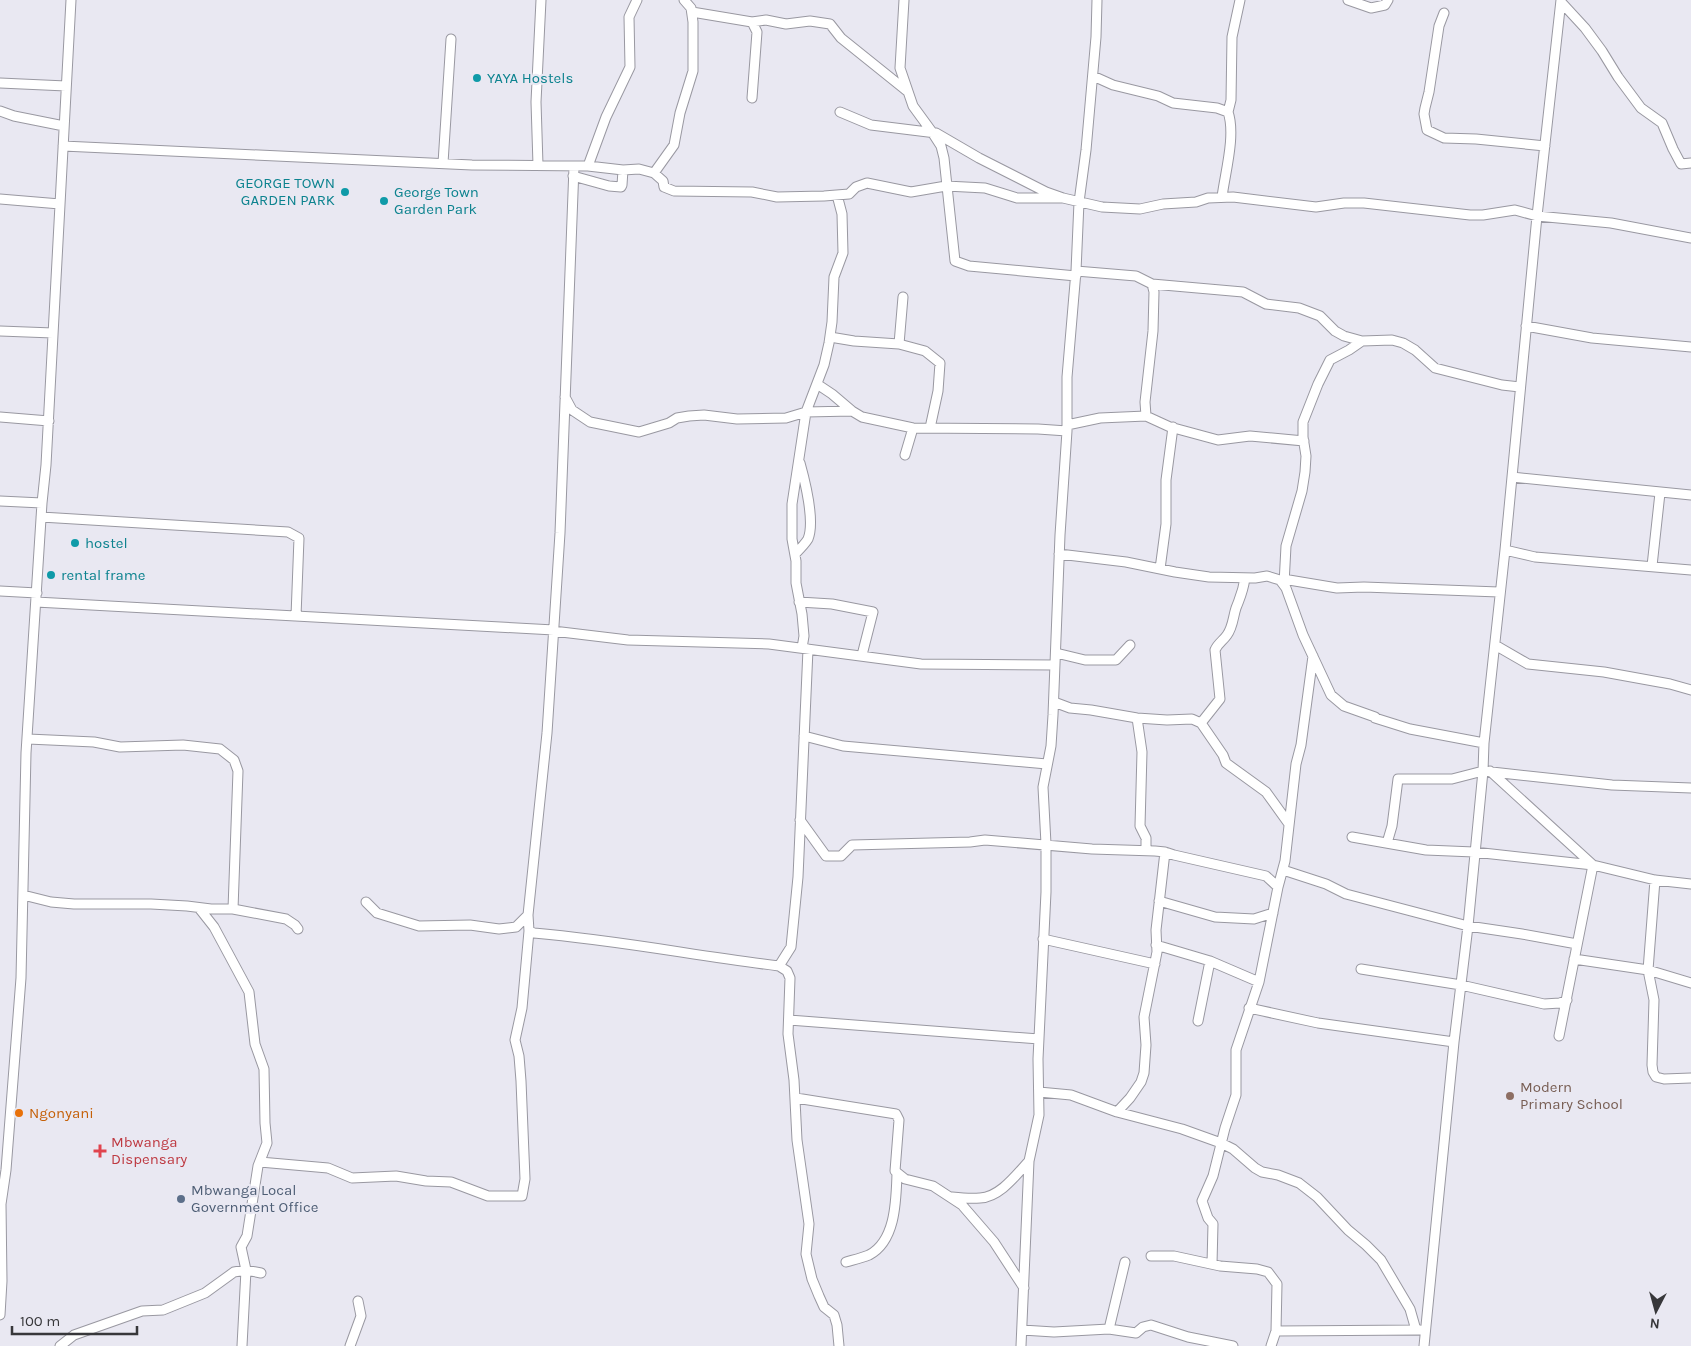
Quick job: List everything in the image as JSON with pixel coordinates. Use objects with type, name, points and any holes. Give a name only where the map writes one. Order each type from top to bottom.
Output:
[{"type":"street","points":[[0,1315],[2,1281],[1,1204],[6,1170],[21,978],[28,739],[41,517],[49,421],[71,0]]},
{"type":"street","points":[[536,0],[540,14]]},
{"type":"street","points":[[538,165],[536,102],[541,0]]},
{"type":"street","points":[[588,166],[606,117],[630,67],[629,17],[637,0]]},
{"type":"street","points":[[654,173],[674,146],[680,113],[693,71],[692,12],[684,0]]},
{"type":"street","points":[[904,0],[900,68],[913,106],[932,132],[944,158],[955,261],[969,266],[1076,274],[1136,276],[1152,284],[1243,292],[1266,304],[1306,310],[1322,317],[1338,334],[1362,340],[1400,342],[1415,350],[1432,367],[1502,385],[1520,387]]},
{"type":"street","points":[[1021,1346],[1029,1161],[1040,1115],[1039,1039],[1046,892],[1043,786],[1050,746],[1054,702],[1059,554],[1067,428],[1067,378],[1076,274],[1079,202],[1093,76],[1097,0]]},
{"type":"street","points":[[1222,197],[1230,144],[1228,112],[1231,100],[1232,37],[1240,0]]},
{"type":"street","points":[[1348,0],[1371,8],[1385,5],[1388,0]]},
{"type":"street","points":[[1424,1346],[1474,852],[1486,771],[1484,743],[1505,550],[1537,216],[1561,1]]},
{"type":"street","points":[[1561,1],[1602,50],[1618,77],[1641,108],[1662,123],[1681,164],[1691,163]]},
{"type":"street","points":[[692,12],[752,22],[766,20],[786,24],[810,21],[830,24],[842,38],[909,92]]},
{"type":"street","points":[[1444,13],[1439,26],[1429,92],[1424,108],[1427,130],[1444,138],[1476,139],[1545,146]]},
{"type":"street","points":[[752,22],[757,32],[752,98]]},
{"type":"street","points":[[443,163],[450,39]]},
{"type":"street","points":[[1093,76],[1113,85],[1158,96],[1173,103],[1217,108],[1228,112]]},
{"type":"street","points":[[0,83],[66,86]]},
{"type":"street","points":[[0,111],[64,126]]},
{"type":"street","points":[[840,112],[871,125],[932,132],[1046,192],[1102,207],[1140,209],[1163,204],[1196,202],[1208,198],[1233,197],[1316,207],[1344,203],[1364,204],[1470,215],[1515,210],[1537,216],[1611,223],[1691,238]]},
{"type":"street","points":[[63,146],[443,163],[538,165],[574,171],[609,186],[621,187],[622,170]]},
{"type":"street","points":[[574,171],[588,166],[622,170],[639,169],[654,173],[663,181],[664,187],[674,191],[752,192],[777,197],[849,194],[856,187],[867,183],[910,192],[946,186],[985,188],[1017,198],[1063,198]]},
{"type":"street","points":[[260,1162],[328,1168],[352,1178],[396,1176],[426,1181],[451,1182],[488,1196],[522,1196],[525,1179],[521,1081],[519,1056],[515,1040],[522,1008],[529,931],[528,916],[547,733],[554,630],[560,533],[574,171]]},
{"type":"street","points":[[780,966],[791,947],[798,877],[804,736],[805,648],[792,539],[792,504],[806,412],[824,364],[832,322],[834,277],[843,253],[842,214],[837,195]]},
{"type":"street","points":[[0,199],[35,204],[60,204]]},
{"type":"street","points":[[1146,416],[1145,402],[1154,331],[1154,292],[1152,284]]},
{"type":"street","points":[[900,344],[903,298]]},
{"type":"street","points":[[1526,326],[1592,338],[1691,347]]},
{"type":"street","points":[[0,331],[54,333]]},
{"type":"street","points":[[830,336],[900,344],[925,351],[940,363],[938,391],[930,428]]},
{"type":"street","points":[[1362,340],[1330,360],[1303,422],[1306,462],[1302,491],[1286,546],[1283,582],[1312,656],[1331,695],[1344,706],[1410,729],[1484,743]]},
{"type":"street","points":[[817,384],[862,417],[913,428],[1067,428],[1100,418],[1146,416],[1173,427],[1218,440],[1250,436],[1304,441]]},
{"type":"street","points":[[565,397],[572,410],[590,422],[638,432],[668,423],[677,418],[689,416],[786,418],[806,412],[852,411]]},
{"type":"street","points":[[0,417],[49,421]]},
{"type":"street","points":[[1160,569],[1166,524],[1166,480],[1173,427]]},
{"type":"street","points":[[905,455],[913,428]]},
{"type":"street","points":[[795,554],[808,539],[810,517],[808,493],[800,461]]},
{"type":"street","points":[[1512,477],[1691,495]]},
{"type":"street","points":[[1652,566],[1660,493]]},
{"type":"street","points":[[0,501],[42,503]]},
{"type":"street","points":[[41,517],[288,532],[299,538],[296,616]]},
{"type":"street","points":[[792,539],[808,539]]},
{"type":"street","points":[[1505,550],[1535,557],[1691,570]]},
{"type":"street","points":[[1059,554],[1126,562],[1209,577],[1255,578],[1267,576],[1283,582],[1337,588],[1364,587],[1499,592]]},
{"type":"street","points":[[1201,722],[1220,698],[1215,650],[1232,625],[1236,609],[1243,594],[1245,578]]},
{"type":"street","points":[[0,591],[37,597],[296,616],[554,630],[628,640],[724,642],[805,648],[921,664],[1055,664]]},
{"type":"street","points":[[799,602],[832,604],[874,612],[862,656]]},
{"type":"street","points":[[1056,653],[1085,660],[1116,660],[1130,645]]},
{"type":"street","points":[[1495,645],[1528,664],[1604,672],[1670,684],[1691,690]]},
{"type":"street","points":[[1212,1264],[1213,1224],[1208,1218],[1202,1201],[1213,1176],[1236,1095],[1236,1050],[1258,982],[1283,870],[1312,656]]},
{"type":"street","points":[[1054,702],[1070,708],[1137,718],[1192,719],[1201,722],[1226,763],[1266,792],[1289,825]]},
{"type":"street","points":[[1137,718],[1142,752],[1140,826],[1146,838],[1146,850]]},
{"type":"street","points":[[804,736],[843,746],[1047,764]]},
{"type":"street","points":[[28,739],[94,742],[120,747],[183,745],[220,749],[234,760],[238,771],[233,909]]},
{"type":"street","points":[[1486,771],[1593,865]]},
{"type":"street","points":[[1387,843],[1392,826],[1398,778],[1452,778],[1486,771],[1612,785],[1691,788]]},
{"type":"street","points":[[800,820],[826,856],[841,856],[852,845],[985,840],[1092,849],[1146,850],[1165,852],[1266,876],[1278,887]]},
{"type":"street","points":[[1352,837],[1426,850],[1474,852],[1593,865],[1655,880],[1691,884]]},
{"type":"street","points":[[1117,1112],[1130,1098],[1141,1082],[1144,1073],[1146,1046],[1144,1017],[1155,964],[1156,930],[1165,852]]},
{"type":"street","points":[[1560,1036],[1593,865]]},
{"type":"street","points":[[1283,870],[1326,884],[1346,894],[1468,926],[1578,944]]},
{"type":"street","points":[[1655,880],[1648,970],[1654,1000],[1653,1072],[1656,1077],[1664,1079],[1691,1078]]},
{"type":"street","points":[[23,895],[51,902],[74,904],[151,904],[233,909],[286,919],[298,929]]},
{"type":"street","points":[[1159,901],[1215,917],[1254,919],[1273,913]]},
{"type":"street","points":[[366,902],[377,913],[419,926],[470,925],[499,929],[516,927],[528,916]]},
{"type":"street","points":[[199,908],[214,927],[249,992],[255,1044],[264,1069],[267,1143],[260,1162],[247,1236],[241,1247],[246,1270],[242,1346]]},
{"type":"street","points":[[529,931],[583,937],[780,966],[787,971],[790,978],[788,1034],[796,1098],[797,1140],[809,1224],[806,1254],[812,1279],[824,1307],[834,1315],[839,1346]]},
{"type":"street","points":[[1043,938],[1155,964]]},
{"type":"street","points":[[1156,945],[1210,961],[1258,982]]},
{"type":"street","points":[[1574,959],[1648,970],[1691,983]]},
{"type":"street","points":[[1198,1021],[1210,961]]},
{"type":"street","points":[[1361,969],[1461,986],[1544,1004],[1560,1003],[1567,1000]]},
{"type":"street","points":[[1249,1008],[1303,1020],[1454,1042]]},
{"type":"street","points":[[789,1020],[1039,1039]]},
{"type":"street","points":[[1039,1092],[1071,1095],[1117,1112],[1182,1129],[1221,1143],[1246,1159],[1255,1168],[1299,1184],[1317,1198],[1380,1260],[1410,1309],[1416,1330]]},
{"type":"street","points":[[796,1098],[896,1114],[899,1120],[894,1164],[897,1174],[894,1212],[889,1231],[881,1245],[870,1255],[846,1262]]},
{"type":"street","points":[[952,1197],[979,1198],[993,1194],[1016,1175],[1029,1161]]},
{"type":"street","points":[[897,1174],[905,1179],[933,1186],[962,1205],[990,1236],[1024,1288]]},
{"type":"street","points":[[1151,1256],[1174,1256],[1220,1266],[1257,1269],[1268,1272],[1277,1284],[1276,1331],[1271,1346]]},
{"type":"street","points":[[1109,1329],[1125,1262]]},
{"type":"street","points":[[60,1346],[74,1335],[142,1311],[164,1310],[205,1293],[234,1272],[246,1270],[261,1273]]},
{"type":"street","points":[[350,1346],[360,1316],[358,1301]]},
{"type":"street","points":[[1022,1330],[1054,1332],[1109,1329],[1136,1332],[1143,1327],[1151,1325],[1188,1337],[1233,1346]]},
{"type":"street","points":[[1276,1331],[1426,1329]]},
{"type":"place","name":"YAYA Hostels","points":[[477,78]]},
{"type":"place","name":"GEORGE TOWN GARDEN PARK","points":[[345,192]]},
{"type":"place","name":"George Town Garden Park","points":[[384,201]]},
{"type":"place","name":"hostel","points":[[75,543]]},
{"type":"place","name":"rental frame","points":[[51,575]]},
{"type":"place","name":"Modern Primary School","points":[[1510,1096]]},
{"type":"place","name":"Ngonyani","points":[[19,1113]]},
{"type":"place","name":"Mbwanga Dispensary","points":[[100,1151]]},
{"type":"place","name":"Mbwanga Local Government Office","points":[[181,1199]]}]
